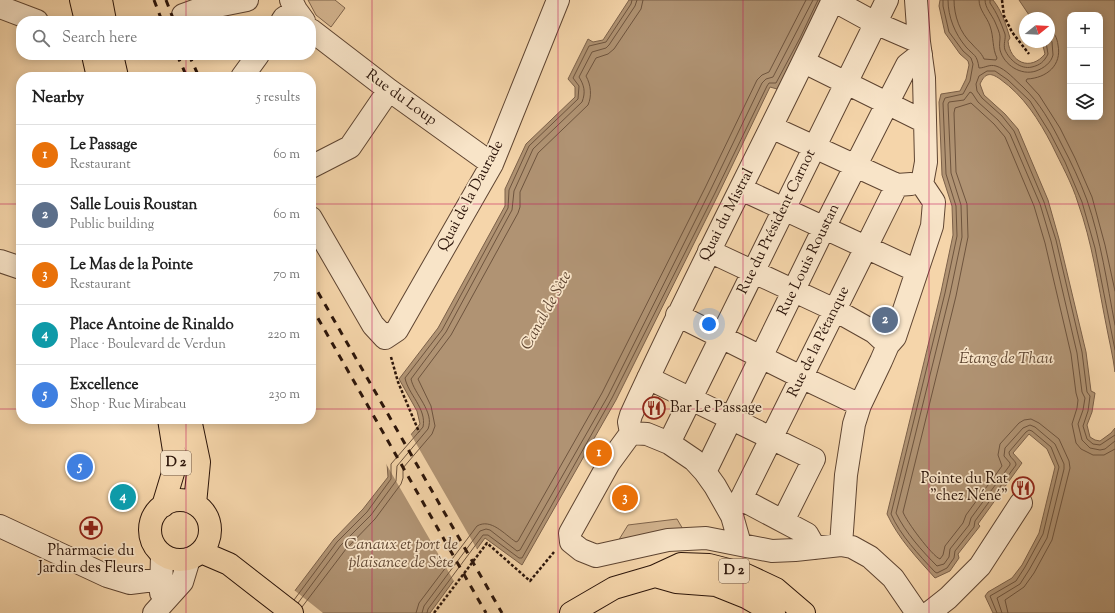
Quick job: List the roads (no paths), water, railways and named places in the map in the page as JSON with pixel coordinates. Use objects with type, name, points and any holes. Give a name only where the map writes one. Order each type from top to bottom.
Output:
[{"type":"main road","points":[[81,0],[85,16]]},
{"type":"main road","points":[[101,0],[104,16]]},
{"type":"main road","points":[[94,60],[97,72]]},
{"type":"main road","points":[[113,60],[116,72]]},
{"type":"main road","name":"D 2","points":[[163,506],[176,463],[170,424]]},
{"type":"main road","name":"D 2","points":[[191,424],[199,462],[195,504]]},
{"type":"main road","points":[[179,500],[195,504],[207,517],[210,531],[200,550],[180,560],[171,559],[162,555],[152,540],[150,530],[154,516],[163,506],[170,502],[179,500]]},
{"type":"main road","points":[[200,550],[229,564],[292,613]]},
{"type":"main road","name":"D 2","points":[[571,613],[614,588],[654,576],[681,564],[709,565],[744,574],[776,589],[804,613]]},
{"type":"main road","name":"D 2","points":[[654,576],[676,582],[716,585],[746,597],[774,613]]},
{"type":"street","points":[[192,9],[247,0]]},
{"type":"street","name":"Quai de la Daurade","points":[[316,227],[373,325],[385,338],[397,330],[492,164],[558,0]]},
{"type":"street","points":[[833,0],[920,48]]},
{"type":"street","name":"Quai du Mistral","points":[[631,433],[629,422],[631,415],[677,315],[804,62],[833,0]]},
{"type":"street","name":"Rue du Président Carnot","points":[[668,443],[887,0]]},
{"type":"street","points":[[841,545],[846,475],[854,424],[860,405],[888,345],[895,337],[932,226],[934,202],[922,184],[926,162],[924,78],[916,0]]},
{"type":"street","points":[[0,7],[24,16]]},
{"type":"street","name":"Rue du Loup","points":[[316,34],[389,90],[492,164]]},
{"type":"street","name":"Rue Louis Roustan","points":[[710,479],[731,419],[761,357],[824,228],[907,65],[920,48]]},
{"type":"street","points":[[246,72],[254,60]]},
{"type":"street","points":[[804,62],[925,122]]},
{"type":"street","points":[[316,164],[350,147],[389,90]]},
{"type":"street","points":[[771,127],[897,185],[922,184]]},
{"type":"street","name":"Rue de la Pétanque","points":[[737,508],[897,185]]},
{"type":"street","points":[[741,189],[917,271]]},
{"type":"street","points":[[709,251],[835,310],[874,332],[888,345]]},
{"type":"street","points":[[0,261],[16,266]]},
{"type":"street","points":[[677,315],[860,405]]},
{"type":"street","points":[[648,378],[690,400],[814,459],[783,521]]},
{"type":"street","points":[[815,548],[807,534],[783,521],[737,508],[694,460],[668,443],[647,434],[631,433],[609,463],[570,533],[571,542],[580,550],[596,556],[668,540],[706,538],[772,551],[815,548],[841,545],[852,547],[870,557],[893,578],[917,613]]},
{"type":"street","points":[[929,613],[948,598],[980,566],[1021,503]]},
{"type":"street","points":[[737,508],[740,544]]},
{"type":"street","points":[[0,526],[108,576],[130,583],[162,579]]},
{"type":"street","points":[[158,609],[182,582],[200,550]]},
{"type":"street","points":[[158,609],[162,579],[162,555]]},
{"type":"water","points":[[629,0],[823,0],[777,89],[770,87],[616,400],[522,565],[485,538],[430,613],[278,613],[334,539],[363,509],[388,477],[387,463],[420,424],[417,411],[399,379],[438,328],[505,206],[505,189],[526,144],[575,97],[575,87],[568,79],[588,39],[593,42],[603,40]]},
{"type":"water","name":"Étang de Thau","points":[[940,0],[993,0],[1005,23],[1010,38],[1008,41],[1013,54],[1022,62],[1033,63],[1045,54],[1044,48],[1055,48],[1055,12],[1027,12],[1019,0],[1115,0],[1115,372],[1091,248],[1076,196],[1066,174],[1042,127],[1024,101],[1009,86],[993,75],[986,76],[980,84],[984,95],[1005,114],[1018,129],[1048,200],[1059,239],[1086,352],[1091,391],[1095,393],[1092,412],[1087,425],[1090,437],[1100,441],[1115,428],[1115,613],[993,613],[985,596],[988,592],[1012,578],[1022,565],[1039,533],[1055,467],[1047,449],[1029,434],[1013,453],[1022,463],[978,524],[980,526],[958,554],[959,558],[950,571],[935,578],[902,540],[887,514],[941,292],[953,235],[952,206],[942,175],[939,102],[941,94],[960,91],[966,79],[969,65],[968,61],[960,54],[945,33],[939,6]]},
{"type":"railway","points":[[154,0],[160,16]]},
{"type":"railway","points":[[166,0],[172,16]]},
{"type":"railway","points":[[179,60],[185,72]]},
{"type":"railway","points":[[191,60],[197,72]]},
{"type":"railway","points":[[316,289],[502,613]]},
{"type":"railway","points":[[316,315],[486,613]]},
{"type":"place","name":"Salle Louis Roustan","points":[[885,320]]},
{"type":"place","name":"Bar Le Passage","points":[[654,408]]},
{"type":"place","name":"Le Passage","points":[[599,453]]},
{"type":"place","name":"Excellence","points":[[80,467]]},
{"type":"place","name":"Pointe du Rat \"chez Néné\"","points":[[1023,488]]},
{"type":"place","name":"Place Antoine de Rinaldo","points":[[123,497]]},
{"type":"place","name":"Le Mas de la Pointe","points":[[625,498]]},
{"type":"place","name":"Pharmacie du Jardin des Fleurs","points":[[91,528]]},
{"type":"water label","name":"Canal de Sète","points":[[547,311]]},
{"type":"water label","name":"Canaux et port de plaisance de Sète","points":[[401,554]]}]
